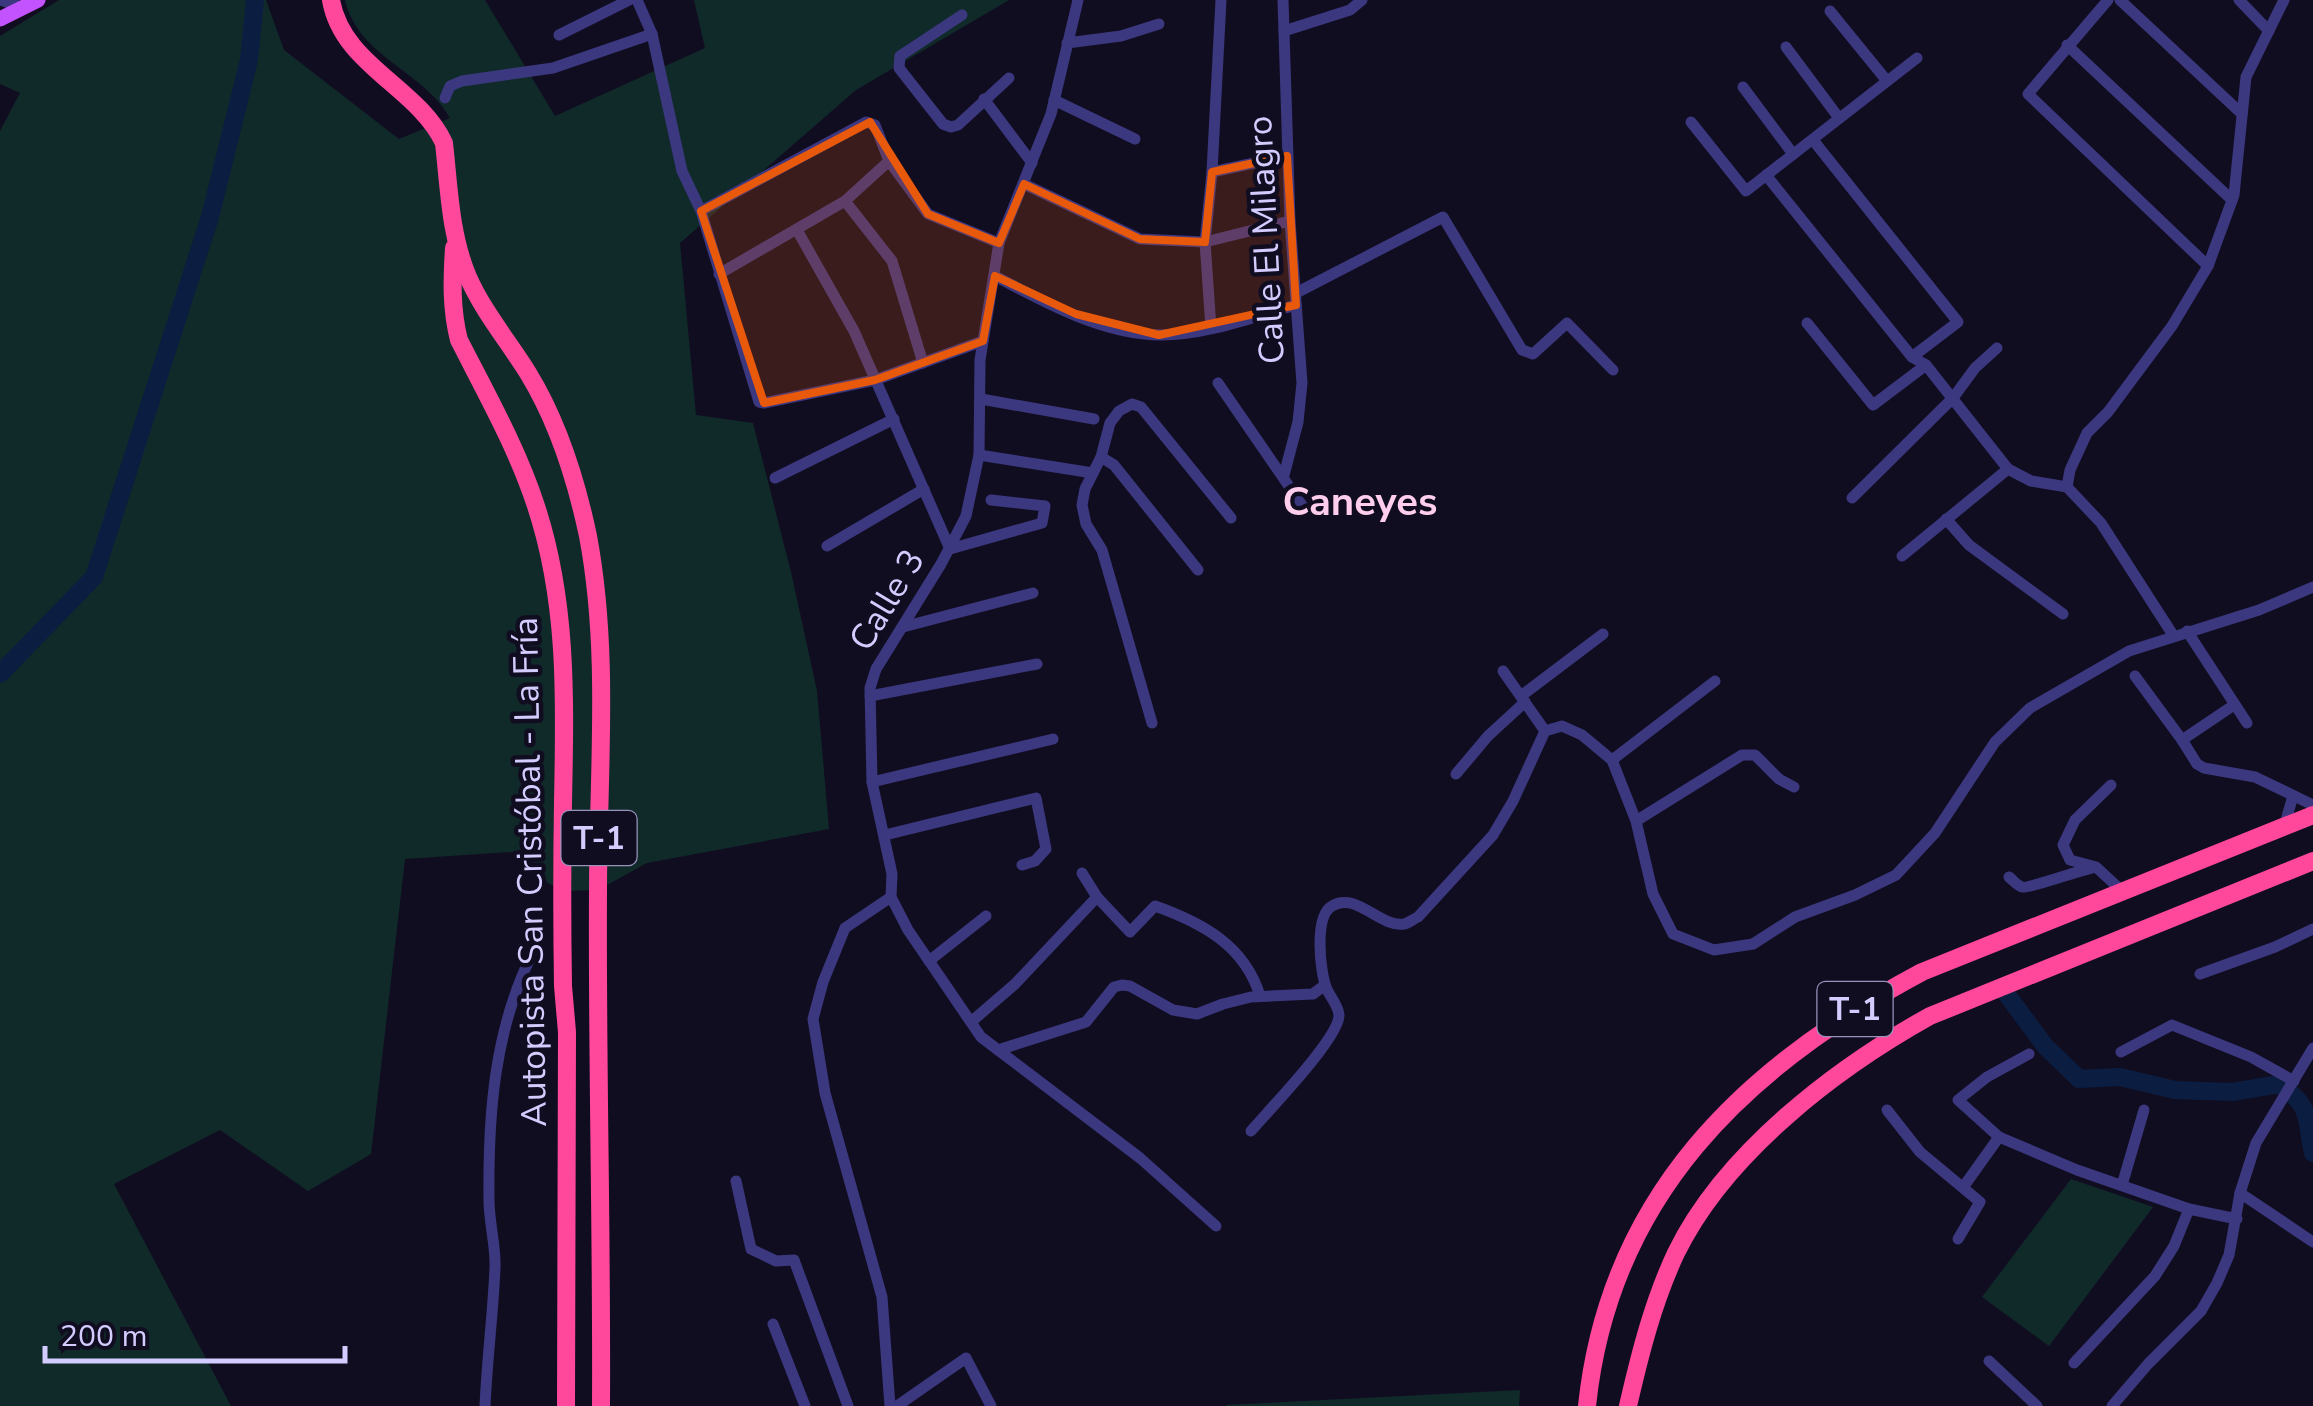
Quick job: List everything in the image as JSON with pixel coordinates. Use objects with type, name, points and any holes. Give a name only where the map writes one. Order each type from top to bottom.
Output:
[{"type":"highway","name":"T-1","points":[[330,0],[338,22],[357,52],[416,104],[438,131],[444,143],[455,238]]},
{"type":"highway","name":"Autopista San Cristóbal - La Fría","points":[[455,238],[454,322],[459,340],[518,455],[554,575],[562,634],[566,1406]]},
{"type":"highway","name":"Autopista San Cristóbal - La Fría","points":[[455,238],[478,297],[531,378],[554,422],[581,505],[598,600],[602,668],[598,890],[602,1406]]},
{"type":"highway","name":"T-1","points":[[1587,1406],[1601,1326],[1624,1260],[1684,1161],[1744,1094],[1805,1043],[1922,972],[2313,815]]},
{"type":"highway","name":"T-1","points":[[1628,1406],[1644,1333],[1676,1252],[1701,1211],[1780,1122],[1834,1076],[1877,1045],[1930,1016],[2313,861]]},
{"type":"main road","points":[[0,19],[38,0]]},
{"type":"street","points":[[0,0],[22,8]]},
{"type":"street","points":[[560,35],[629,0]]},
{"type":"street","points":[[637,0],[652,34],[682,171],[701,211],[759,402],[876,380],[983,341]]},
{"type":"street","name":"Calle 3","points":[[1078,0],[1054,100],[999,244],[983,341],[980,455],[966,516],[876,669],[870,696],[872,782],[892,874],[891,897],[908,930],[981,1037],[1140,1158],[1216,1226]]},
{"type":"street","points":[[1211,328],[1205,242],[1220,0]]},
{"type":"street","name":"Calle El Milagro","points":[[1283,0],[1301,402],[1284,475]]},
{"type":"street","points":[[1284,31],[1350,10],[1362,0]]},
{"type":"street","points":[[2108,0],[2028,94],[2208,266]]},
{"type":"street","points":[[2120,0],[2242,114]]},
{"type":"street","points":[[2239,0],[2269,30]]},
{"type":"street","points":[[2067,487],[2070,470],[2087,433],[2108,412],[2172,326],[2208,266],[2232,200],[2246,77],[2284,0]]},
{"type":"street","points":[[1830,12],[1887,81]]},
{"type":"street","points":[[962,15],[900,56],[898,65],[948,127],[958,125],[1009,78]]},
{"type":"street","points":[[1067,43],[1121,36],[1159,24]]},
{"type":"street","points":[[445,98],[450,86],[462,81],[553,68],[652,34]]},
{"type":"street","points":[[2067,45],[2232,200]]},
{"type":"street","points":[[1786,47],[1839,118]]},
{"type":"street","points":[[1691,122],[1746,191],[1917,58]]},
{"type":"street","points":[[1743,87],[1793,154]]},
{"type":"street","points":[[984,98],[1032,163]]},
{"type":"street","points":[[1054,100],[1135,139]]},
{"type":"street","points":[[701,211],[866,122],[875,125],[889,161],[928,214],[999,244]]},
{"type":"street","points":[[1813,140],[1958,322],[1912,357]]},
{"type":"street","points":[[1212,172],[1287,156]]},
{"type":"street","points":[[720,274],[845,202],[889,161]]},
{"type":"street","points":[[1766,175],[1912,357],[1926,364],[2008,468],[2032,481],[2067,487],[2100,523],[2173,634]]},
{"type":"street","points":[[1024,184],[1140,238],[1205,242],[1290,221]]},
{"type":"street","points":[[845,202],[892,261],[923,363]]},
{"type":"street","points":[[995,276],[1032,296],[1122,330],[1159,335],[1211,328],[1296,299],[1442,217],[1522,350],[1533,354],[1567,323],[1613,370]]},
{"type":"street","points":[[797,230],[837,298],[950,549],[1042,524],[1045,506],[991,500]]},
{"type":"street","points":[[1807,323],[1873,405],[1926,364]]},
{"type":"street","points":[[1852,498],[1953,398],[1975,368],[1997,348]]},
{"type":"street","points":[[1218,383],[1304,508]]},
{"type":"street","points":[[981,399],[1094,419]]},
{"type":"street","points":[[1152,723],[1102,550],[1082,512],[1082,498],[1101,457],[1112,418],[1122,408],[1136,404],[1231,518]]},
{"type":"street","points":[[776,478],[894,420]]},
{"type":"street","points":[[980,455],[1094,472]]},
{"type":"street","points":[[1101,457],[1114,465],[1198,570]]},
{"type":"street","points":[[1902,556],[2008,468]]},
{"type":"street","points":[[826,546],[924,490]]},
{"type":"street","points":[[1946,519],[1969,545],[2063,614]]},
{"type":"street","points":[[1251,1131],[1303,1073],[1338,1023],[1339,1013],[1325,985],[1320,935],[1325,912],[1334,904],[1348,902],[1390,922],[1403,924],[1418,917],[1492,835],[1545,731],[1562,726],[1582,735],[1612,760],[1636,821],[1653,894],[1673,934],[1714,950],[1753,944],[1795,917],[1896,875],[1936,832],[1995,742],[2030,708],[2128,651],[2258,610],[2313,586]]},
{"type":"street","points":[[903,627],[1033,592]]},
{"type":"street","points":[[2187,631],[2247,722]]},
{"type":"street","points":[[1456,774],[1523,699],[1603,634]]},
{"type":"street","points":[[870,696],[1038,664]]},
{"type":"street","points":[[1503,671],[1545,731]]},
{"type":"street","points":[[2135,676],[2196,764],[2255,778],[2313,805]]},
{"type":"street","points":[[1612,760],[1715,681]]},
{"type":"street","points":[[2182,740],[2234,705]]},
{"type":"street","points":[[872,782],[1053,739]]},
{"type":"street","points":[[1636,821],[1742,755],[1755,756],[1779,779],[1794,787]]},
{"type":"street","points":[[2111,786],[2075,820],[2064,839],[2064,851],[2070,860],[2096,867],[2122,892]]},
{"type":"street","points":[[2284,827],[2292,796]]},
{"type":"street","points":[[885,836],[1036,798],[1046,849],[1035,861],[1022,865]]},
{"type":"street","points":[[2009,877],[2022,887],[2031,887],[2096,867]]},
{"type":"street","points":[[1082,873],[1097,897],[1130,932],[1155,906],[1180,915],[1231,946],[1253,973],[1260,996]]},
{"type":"street","points":[[891,897],[845,928],[823,982],[814,1019],[822,1080],[882,1297],[894,1406],[966,1358],[991,1406]]},
{"type":"street","points":[[971,1022],[1015,984],[1097,897]]},
{"type":"street","points":[[930,961],[986,916]]},
{"type":"street","points":[[2200,974],[2313,929]]},
{"type":"street","points":[[485,1406],[496,1265],[489,1203],[494,1071],[514,991],[532,954]]},
{"type":"street","points":[[998,1050],[1086,1022],[1114,987],[1122,985],[1173,1010],[1198,1014],[1260,996],[1313,994],[1325,985]]},
{"type":"street","points":[[2120,1052],[2172,1024],[2251,1056],[2294,1081]]},
{"type":"street","points":[[2112,1406],[2201,1311],[2229,1255],[2240,1193],[2256,1143],[2313,1048]]},
{"type":"street","points":[[2029,1054],[1987,1077],[1958,1100],[1999,1138],[2076,1170],[2189,1209],[2237,1219]]},
{"type":"street","points":[[1888,1110],[1920,1152],[1980,1202],[1958,1239]]},
{"type":"street","points":[[2122,1185],[2144,1110]]},
{"type":"street","points":[[1964,1186],[1999,1138]]},
{"type":"street","points":[[736,1181],[751,1250],[776,1260],[794,1260],[848,1406]]},
{"type":"street","points":[[2240,1193],[2313,1242]]},
{"type":"street","points":[[2074,1363],[2155,1276],[2174,1246],[2189,1209]]},
{"type":"street","points":[[773,1324],[804,1406]]},
{"type":"street","points":[[1989,1361],[2037,1406]]},
{"type":"highlighted area","points":[[870,122],[928,214],[999,243],[1024,184],[1140,239],[1205,242],[1212,172],[1287,156],[1296,305],[1159,335],[1076,314],[995,276],[983,341],[875,380],[764,403],[701,211]]},
{"type":"green space","points":[[59,0],[266,0],[284,50],[399,139],[450,118],[439,102],[363,36],[345,0],[485,0],[555,116],[705,48],[694,0],[1009,0],[856,90],[680,243],[696,415],[753,423],[817,691],[829,829],[647,863],[598,890],[562,891],[543,880],[527,851],[405,859],[371,1154],[308,1191],[220,1130],[114,1184],[231,1406],[0,1406],[0,131],[20,93],[0,84],[0,36]]},
{"type":"green space","points":[[2071,1179],[2153,1207],[2049,1346],[1982,1297]]},
{"type":"green space","points":[[1520,1390],[1519,1406],[1226,1406],[1226,1405]]},
{"type":"waterway","points":[[0,674],[94,577],[210,217],[249,60],[255,0]]},
{"type":"waterway","points":[[2005,992],[2045,1046],[2079,1079],[2120,1077],[2175,1090],[2232,1092],[2280,1084],[2303,1107],[2313,1153]]},
{"type":"district","name":"Caneyes","points":[[1360,502]]}]
